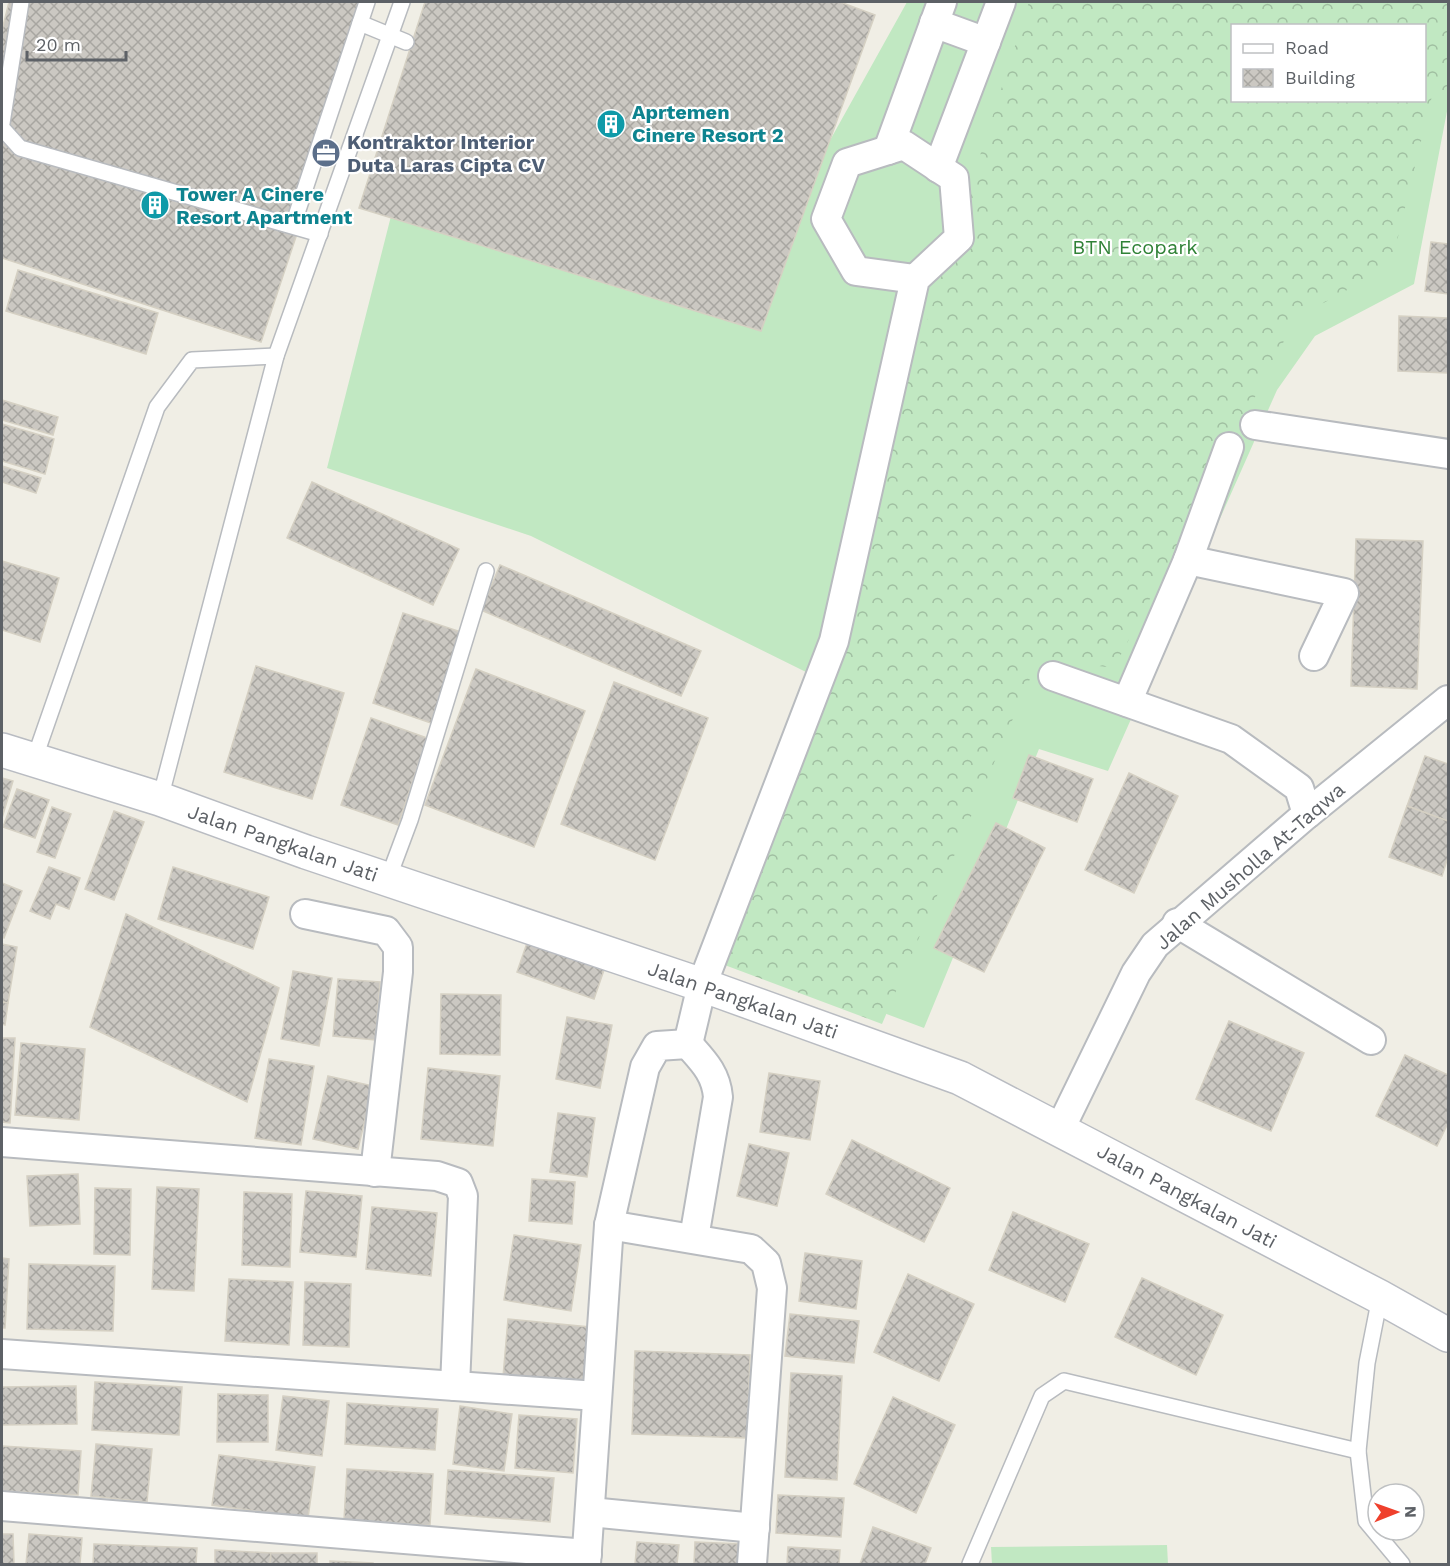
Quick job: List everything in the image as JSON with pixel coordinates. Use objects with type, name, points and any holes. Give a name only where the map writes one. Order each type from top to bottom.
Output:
[{"type":"main road","name":"Jalan Pangkalan Jati","points":[[2,750],[160,799],[702,985],[960,1078],[1449,1335]]},
{"type":"street","points":[[938,168],[1001,2]]},
{"type":"street","points":[[888,150],[938,12],[986,42]]},
{"type":"street","points":[[688,1044],[702,985],[834,641],[915,279],[959,238],[954,178],[904,145],[847,163],[826,219],[856,271],[915,279]]},
{"type":"street","points":[[1256,424],[1449,453]]},
{"type":"street","points":[[1128,702],[1188,560],[1229,447]]},
{"type":"street","points":[[1188,560],[1344,593],[1314,656]]},
{"type":"street","points":[[1053,676],[1232,739],[1299,788],[1306,814]]},
{"type":"street","name":"Jalan Musholla At-Taqwa","points":[[1059,1130],[1136,973],[1155,945],[1306,814],[1442,712]]},
{"type":"street","points":[[305,914],[386,931],[398,947],[398,972],[375,1172]]},
{"type":"street","points":[[1177,924],[1371,1040]]},
{"type":"street","points":[[2,1506],[587,1559],[609,1225],[645,1067],[657,1046],[688,1044]]},
{"type":"street","points":[[688,1044],[708,1065],[717,1080],[718,1097],[694,1238]]},
{"type":"street","points":[[2,1142],[437,1176],[458,1183],[463,1196],[455,1386]]},
{"type":"street","points":[[609,1225],[751,1249],[766,1263],[772,1288],[752,1564]]},
{"type":"street","points":[[2,1354],[597,1396]]},
{"type":"street","points":[[590,1512],[755,1528]]},
{"type":"lane","points":[[2,123],[21,2]]},
{"type":"lane","points":[[293,225],[367,2]]},
{"type":"lane","points":[[160,799],[276,356],[402,2]]},
{"type":"lane","points":[[360,23],[406,42]]},
{"type":"lane","points":[[2,128],[20,147],[320,234]]},
{"type":"lane","points":[[34,760],[157,407],[192,360],[276,356]]},
{"type":"lane","points":[[388,879],[410,820],[486,571]]},
{"type":"lane","points":[[1380,1297],[1367,1363],[1358,1451],[1366,1521],[1402,1564]]},
{"type":"lane","points":[[970,1564],[1042,1396],[1064,1382],[1358,1451]]},
{"type":"green space","points":[[907,2],[1448,2],[1448,106],[1414,284],[1315,336],[1277,390],[1108,771],[1039,749],[924,1028],[710,948],[808,673],[531,536],[327,468],[420,102],[789,214]]},
{"type":"green space","name":"BTN Ecopark","points":[[1029,2],[1448,2],[1448,96],[1432,96],[1391,266],[1296,318],[1114,668],[1039,658],[882,1024],[722,964]]},
{"type":"green space","points":[[1167,1545],[1168,1564],[992,1564],[991,1547]]},
{"type":"building","name":"Tower A Cinere Resort Apartment","points":[[9,2],[374,2],[261,342],[2,258],[2,30]]},
{"type":"building","name":"Aprtemen Cinere Resort 2","points":[[425,2],[840,2],[875,15],[761,331],[359,208]]},
{"type":"building","points":[[1431,242],[1448,244],[1448,294],[1425,291]]},
{"type":"building","points":[[18,270],[158,313],[146,354],[6,311]]},
{"type":"building","points":[[1399,316],[1448,318],[1448,373],[1398,371]]},
{"type":"building","points":[[2,400],[58,417],[53,435],[2,420]]},
{"type":"building","points":[[2,424],[54,439],[45,474],[2,461]]},
{"type":"building","points":[[2,466],[41,478],[36,493],[2,482]]},
{"type":"building","points":[[312,482],[459,549],[433,605],[287,538]]},
{"type":"building","points":[[1356,539],[1423,541],[1417,689],[1351,686]]},
{"type":"building","points":[[2,561],[59,578],[40,642],[2,630]]},
{"type":"building","points":[[500,565],[701,651],[681,696],[481,610]]},
{"type":"building","points":[[403,613],[461,632],[431,723],[373,703]]},
{"type":"building","points":[[256,666],[344,693],[312,799],[224,772]]},
{"type":"building","points":[[476,669],[585,711],[534,847],[425,805]]},
{"type":"building","points":[[614,682],[708,718],[655,860],[561,824]]},
{"type":"building","points":[[371,718],[427,738],[398,825],[341,805]]},
{"type":"building","points":[[1029,755],[1093,779],[1077,822],[1013,798]]},
{"type":"building","points":[[1425,756],[1448,764],[1448,821],[1407,806]]},
{"type":"building","points":[[1129,773],[1178,796],[1134,893],[1085,870]]},
{"type":"building","points":[[2,778],[13,781],[2,818]]},
{"type":"building","points":[[17,789],[49,800],[35,838],[3,827]]},
{"type":"building","points":[[1407,806],[1448,821],[1448,857],[1442,876],[1389,857]]},
{"type":"building","points":[[52,807],[71,814],[55,858],[37,852]]},
{"type":"building","points":[[114,811],[144,822],[114,900],[85,889]]},
{"type":"building","points":[[996,823],[1045,848],[984,972],[934,948]]},
{"type":"building","points":[[49,867],[80,878],[69,909],[56,904],[50,919],[30,911]]},
{"type":"building","points":[[173,867],[269,897],[253,949],[158,919]]},
{"type":"building","points":[[2,883],[22,891],[4,938],[2,937]]},
{"type":"building","points":[[126,914],[279,988],[247,1102],[90,1027]]},
{"type":"building","points":[[527,943],[604,970],[594,999],[517,972]]},
{"type":"building","points":[[2,944],[17,947],[8,1003],[2,1002]]},
{"type":"building","points":[[293,971],[332,978],[319,1046],[281,1039]]},
{"type":"building","points":[[338,979],[380,982],[375,1040],[333,1036]]},
{"type":"building","points":[[441,994],[501,995],[500,1055],[440,1054]]},
{"type":"building","points":[[2,1002],[8,1003],[5,1025],[2,1024]]},
{"type":"building","points":[[567,1017],[612,1025],[600,1088],[556,1079]]},
{"type":"building","points":[[1229,1021],[1304,1053],[1271,1131],[1196,1099]]},
{"type":"building","points":[[2,1038],[15,1038],[10,1123],[2,1122]]},
{"type":"building","points":[[21,1043],[85,1049],[79,1120],[15,1115]]},
{"type":"building","points":[[1405,1055],[1448,1075],[1448,1123],[1437,1146],[1376,1116]]},
{"type":"building","points":[[269,1059],[314,1066],[301,1145],[255,1138]]},
{"type":"building","points":[[428,1068],[500,1076],[493,1146],[421,1139]]},
{"type":"building","points":[[769,1073],[820,1081],[810,1140],[760,1132]]},
{"type":"building","points":[[328,1076],[373,1086],[358,1149],[313,1139]]},
{"type":"building","points":[[558,1113],[595,1118],[587,1177],[550,1172]]},
{"type":"building","points":[[852,1140],[950,1188],[924,1242],[826,1194]]},
{"type":"building","points":[[749,1144],[789,1153],[777,1206],[737,1196]]},
{"type":"building","points":[[78,1174],[80,1224],[30,1226],[27,1176]]},
{"type":"building","points":[[532,1179],[575,1182],[572,1224],[529,1221]]},
{"type":"building","points":[[157,1187],[199,1189],[194,1291],[152,1289]]},
{"type":"building","points":[[95,1188],[131,1189],[130,1255],[94,1254]]},
{"type":"building","points":[[306,1191],[362,1196],[356,1257],[300,1252]]},
{"type":"building","points":[[244,1192],[292,1194],[290,1267],[242,1265]]},
{"type":"building","points":[[372,1207],[437,1213],[431,1276],[366,1269]]},
{"type":"building","points":[[1013,1212],[1089,1244],[1065,1302],[989,1270]]},
{"type":"building","points":[[514,1235],[581,1245],[571,1311],[504,1300]]},
{"type":"building","points":[[805,1253],[862,1261],[856,1309],[799,1301]]},
{"type":"building","points":[[2,1258],[9,1259],[5,1328],[2,1328]]},
{"type":"building","points":[[29,1264],[115,1266],[113,1331],[27,1329]]},
{"type":"building","points":[[908,1274],[974,1304],[939,1381],[874,1352]]},
{"type":"building","points":[[1142,1278],[1223,1315],[1196,1375],[1115,1337]]},
{"type":"building","points":[[229,1279],[293,1282],[289,1345],[225,1341]]},
{"type":"building","points":[[305,1282],[351,1284],[349,1347],[303,1345]]},
{"type":"building","points":[[790,1314],[859,1321],[854,1363],[785,1356]]},
{"type":"building","points":[[508,1319],[600,1328],[595,1385],[503,1377]]},
{"type":"building","points":[[635,1351],[750,1355],[747,1438],[632,1434]]},
{"type":"building","points":[[791,1373],[842,1376],[837,1480],[785,1477]]},
{"type":"building","points":[[95,1382],[182,1387],[179,1435],[92,1430]]},
{"type":"building","points":[[76,1386],[77,1424],[2,1425],[2,1387]]},
{"type":"building","points":[[218,1394],[268,1395],[268,1442],[217,1442]]},
{"type":"building","points":[[283,1396],[329,1401],[322,1456],[276,1450]]},
{"type":"building","points":[[893,1397],[955,1425],[916,1513],[854,1484]]},
{"type":"building","points":[[347,1403],[438,1409],[435,1450],[345,1444]]},
{"type":"building","points":[[460,1406],[512,1414],[504,1471],[453,1464]]},
{"type":"building","points":[[519,1415],[577,1419],[573,1473],[515,1468]]},
{"type":"building","points":[[96,1444],[152,1449],[147,1502],[91,1496]]},
{"type":"building","points":[[2,1446],[81,1451],[78,1495],[2,1491]]},
{"type":"building","points":[[219,1455],[315,1467],[308,1518],[212,1505]]},
{"type":"building","points":[[347,1469],[433,1474],[430,1525],[344,1520]]},
{"type":"building","points":[[448,1470],[554,1478],[550,1522],[445,1514]]},
{"type":"building","points":[[778,1495],[844,1498],[841,1537],[776,1533]]},
{"type":"building","points":[[873,1527],[931,1548],[925,1564],[860,1564]]},
{"type":"building","points":[[2,1534],[13,1534],[14,1564],[2,1564]]},
{"type":"building","points":[[29,1534],[82,1538],[80,1564],[26,1564]]},
{"type":"building","points":[[637,1542],[679,1545],[677,1564],[635,1564]]},
{"type":"building","points":[[695,1542],[741,1544],[740,1564],[694,1564]]},
{"type":"building","points":[[94,1544],[197,1548],[196,1564],[93,1564]]},
{"type":"building","points":[[788,1547],[840,1550],[839,1564],[787,1564]]},
{"type":"building","points":[[215,1550],[271,1553],[270,1564],[215,1564]]},
{"type":"building","points":[[271,1553],[317,1553],[317,1564],[270,1564]]},
{"type":"building","points":[[330,1561],[373,1563],[373,1564],[330,1564]]},
{"type":"place","name":"Aprtemen Cinere Resort 2","points":[[611,124]]},
{"type":"place","name":"Kontraktor Interior Duta Laras Cipta CV","points":[[326,153]]},
{"type":"place","name":"Tower A Cinere Resort Apartment","points":[[155,205]]}]
